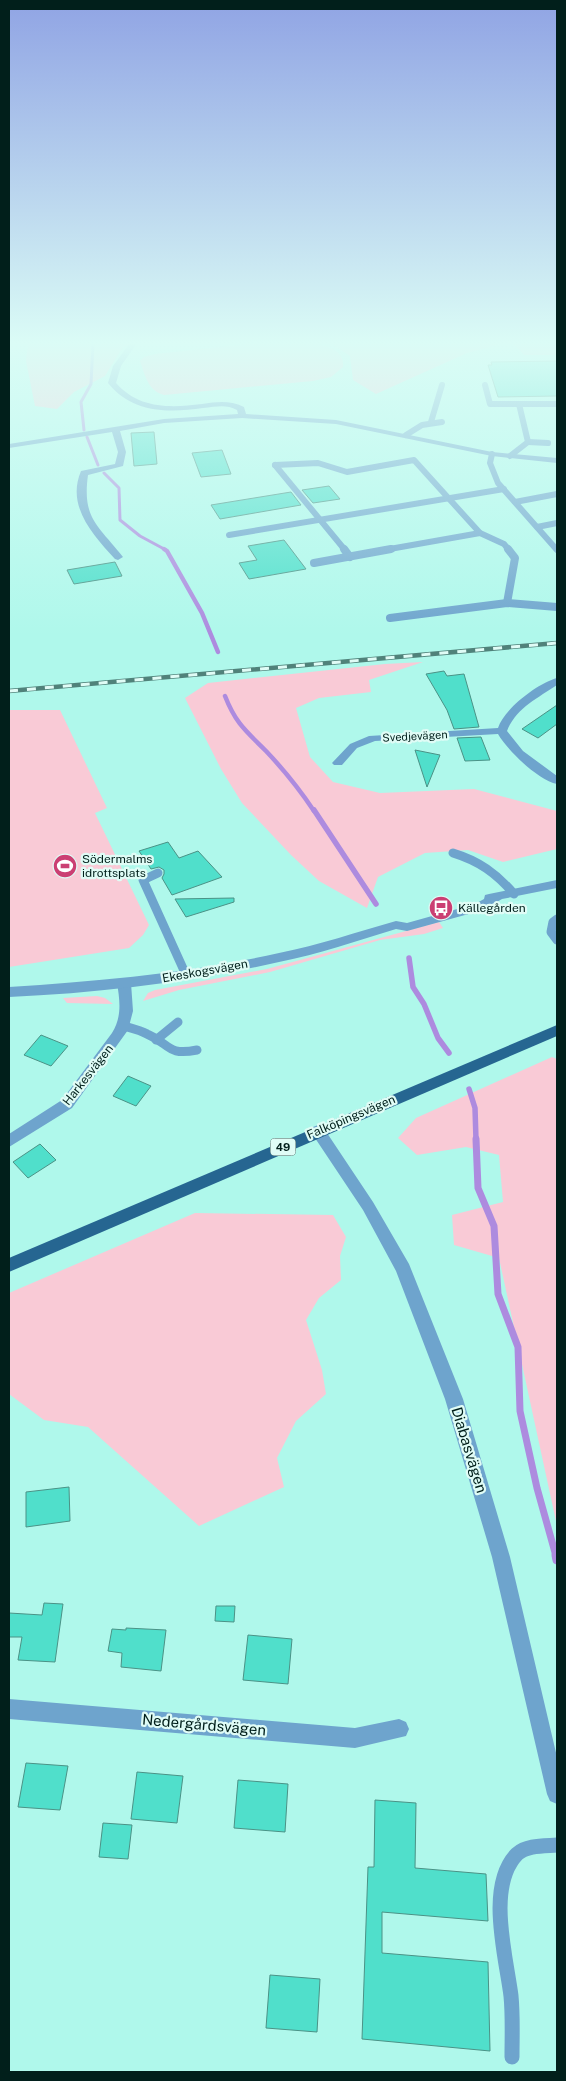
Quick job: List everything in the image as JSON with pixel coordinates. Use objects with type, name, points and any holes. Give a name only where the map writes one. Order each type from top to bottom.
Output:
[{"type":"main road","name":"Falköpingsvägen","points":[[9,1265],[557,1030]]},
{"type":"street","points":[[9,446],[44,440]]},
{"type":"street","points":[[118,557],[84,514],[80,491],[84,473],[119,466],[122,452],[119,440]]},
{"type":"street","points":[[429,440],[492,454],[557,461]]},
{"type":"street","points":[[557,681],[514,711],[506,720],[502,731],[509,744],[520,756],[557,781]]},
{"type":"street","name":"Svedjevägen","points":[[338,763],[351,747],[361,741],[375,738],[502,731]]},
{"type":"street","name":"Ekeskogsvägen","points":[[9,992],[124,983],[186,975],[280,957],[396,925],[407,927],[479,907],[497,898],[557,884]]},
{"type":"street","points":[[124,983],[127,1016],[124,1026]]},
{"type":"street","name":"Harkesvägen","points":[[9,1141],[67,1104],[124,1026]]},
{"type":"street","name":"Diabasvägen","points":[[318,1131],[368,1206],[403,1269],[454,1399],[501,1557],[557,1794]]},
{"type":"street","name":"Nedergårdsvägen","points":[[9,1709],[355,1738],[399,1729]]},
{"type":"lane","points":[[510,456],[528,442],[548,443]]},
{"type":"lane","points":[[492,454],[490,463],[498,483],[557,550]]},
{"type":"lane","points":[[350,557],[275,465],[318,463],[347,472],[414,460],[480,532],[504,544],[515,558],[507,603]]},
{"type":"lane","points":[[229,535],[504,489]]},
{"type":"lane","points":[[515,502],[557,494]]},
{"type":"lane","points":[[537,527],[557,523]]},
{"type":"lane","points":[[314,563],[480,532]]},
{"type":"lane","points":[[390,618],[507,603],[557,607]]},
{"type":"lane","points":[[453,854],[475,860],[496,872],[514,894]]},
{"type":"lane","points":[[158,873],[143,880],[186,975]]},
{"type":"lane","points":[[557,919],[553,922],[551,932],[557,940]]},
{"type":"lane","points":[[156,1040],[178,1022]]},
{"type":"lane","points":[[124,1026],[148,1034],[172,1051],[182,1053],[197,1050]]},
{"type":"lane","points":[[512,2058],[511,1998],[501,1921],[501,1883],[508,1866],[518,1853],[531,1847],[557,1845]]},
{"type":"shaded area","points":[[423,662],[369,680],[371,692],[319,698],[296,708],[310,757],[333,782],[380,793],[474,789],[557,811],[557,849],[503,862],[468,850],[425,853],[378,877],[367,908],[319,881],[291,855],[242,803],[221,769],[185,698],[208,683],[385,664]]},
{"type":"shaded area","name":"Södermalms idrottsplats","points":[[9,710],[60,710],[107,808],[95,813],[149,925],[143,935],[129,948],[9,967]]},
{"type":"shaded area","points":[[439,922],[443,928],[424,934],[380,940],[270,972],[179,990],[143,1001],[148,993],[155,990],[267,969]]},
{"type":"shaded area","points":[[97,996],[105,998],[113,1004],[67,1003],[63,998]]},
{"type":"shaded area","points":[[552,1057],[557,1059],[557,1526],[499,1258],[454,1245],[452,1215],[503,1202],[499,1155],[466,1147],[417,1155],[398,1138],[416,1118]]},
{"type":"shaded area","points":[[195,1213],[333,1215],[346,1237],[340,1256],[341,1280],[319,1298],[306,1320],[322,1370],[326,1394],[296,1421],[277,1458],[284,1487],[199,1526],[88,1427],[44,1420],[9,1394],[9,1293]]},
{"type":"building","points":[[132,440],[155,440],[157,464],[134,466]]},
{"type":"building","points":[[222,450],[231,474],[201,477],[192,453]]},
{"type":"building","points":[[329,486],[340,499],[313,503],[302,490]]},
{"type":"building","points":[[291,492],[301,505],[220,519],[211,505]]},
{"type":"building","points":[[284,540],[306,569],[249,579],[239,563],[257,560],[248,546]]},
{"type":"building","points":[[115,562],[122,576],[74,584],[67,570]]},
{"type":"building","points":[[444,671],[447,676],[464,674],[479,727],[454,729],[447,710],[426,674]]},
{"type":"building","points":[[557,705],[557,724],[538,738],[522,729]]},
{"type":"building","points":[[481,737],[490,760],[465,761],[457,738]]},
{"type":"building","points":[[415,750],[440,755],[427,787]]},
{"type":"building","points":[[168,842],[179,858],[198,851],[222,877],[172,895],[162,878],[164,870],[159,867],[151,869],[139,851]]},
{"type":"building","points":[[234,898],[234,902],[186,917],[175,899]]},
{"type":"building","points":[[41,1035],[68,1046],[51,1066],[24,1055]]},
{"type":"building","points":[[128,1076],[151,1086],[136,1106],[113,1096]]},
{"type":"building","points":[[40,1144],[56,1160],[28,1178],[13,1162]]},
{"type":"building","points":[[69,1487],[70,1521],[26,1527],[26,1492]]},
{"type":"building","points":[[44,1603],[63,1604],[55,1662],[18,1660],[22,1637],[9,1637],[9,1613],[42,1615]]},
{"type":"building","points":[[216,1606],[235,1606],[234,1622],[215,1621]]},
{"type":"building","points":[[126,1628],[166,1630],[161,1671],[121,1667],[122,1653],[108,1651],[112,1629],[126,1630]]},
{"type":"building","points":[[248,1635],[292,1639],[288,1684],[243,1680]]},
{"type":"building","points":[[26,1763],[68,1766],[60,1810],[18,1807]]},
{"type":"building","points":[[137,1772],[183,1776],[177,1823],[131,1819]]},
{"type":"building","points":[[238,1780],[288,1784],[285,1832],[234,1828]]},
{"type":"building","points":[[375,1800],[416,1803],[415,1868],[486,1874],[488,1921],[382,1912],[382,1953],[488,1962],[490,2051],[362,2039],[368,1867],[374,1867]]},
{"type":"building","points":[[103,1823],[132,1825],[128,1859],[99,1857]]},
{"type":"building","points":[[270,1975],[320,1979],[317,2032],[266,2028]]},
{"type":"waterway","points":[[88,440],[98,465]]},
{"type":"waterway","points":[[104,473],[119,488],[120,520],[140,536],[166,550]]},
{"type":"waterway","points":[[164,549],[167,551],[202,613],[218,652]]},
{"type":"waterway","points":[[225,696],[233,714],[242,726],[285,773],[314,811]]},
{"type":"waterway","points":[[314,810],[376,904]]},
{"type":"waterway","points":[[409,958],[413,987],[424,1004],[438,1038],[449,1053]]},
{"type":"waterway","points":[[469,1089],[475,1108],[476,1140]]},
{"type":"waterway","points":[[476,1139],[478,1188],[494,1226],[498,1294],[518,1347],[520,1411],[537,1488],[556,1556]]},
{"type":"waterway","points":[[556,1555],[557,1560]]},
{"type":"railway","points":[[9,691],[557,643]]},
{"type":"place","name":"Södermalms idrottsplats","points":[[65,866]]},
{"type":"place","name":"Källegården","points":[[441,908]]}]
